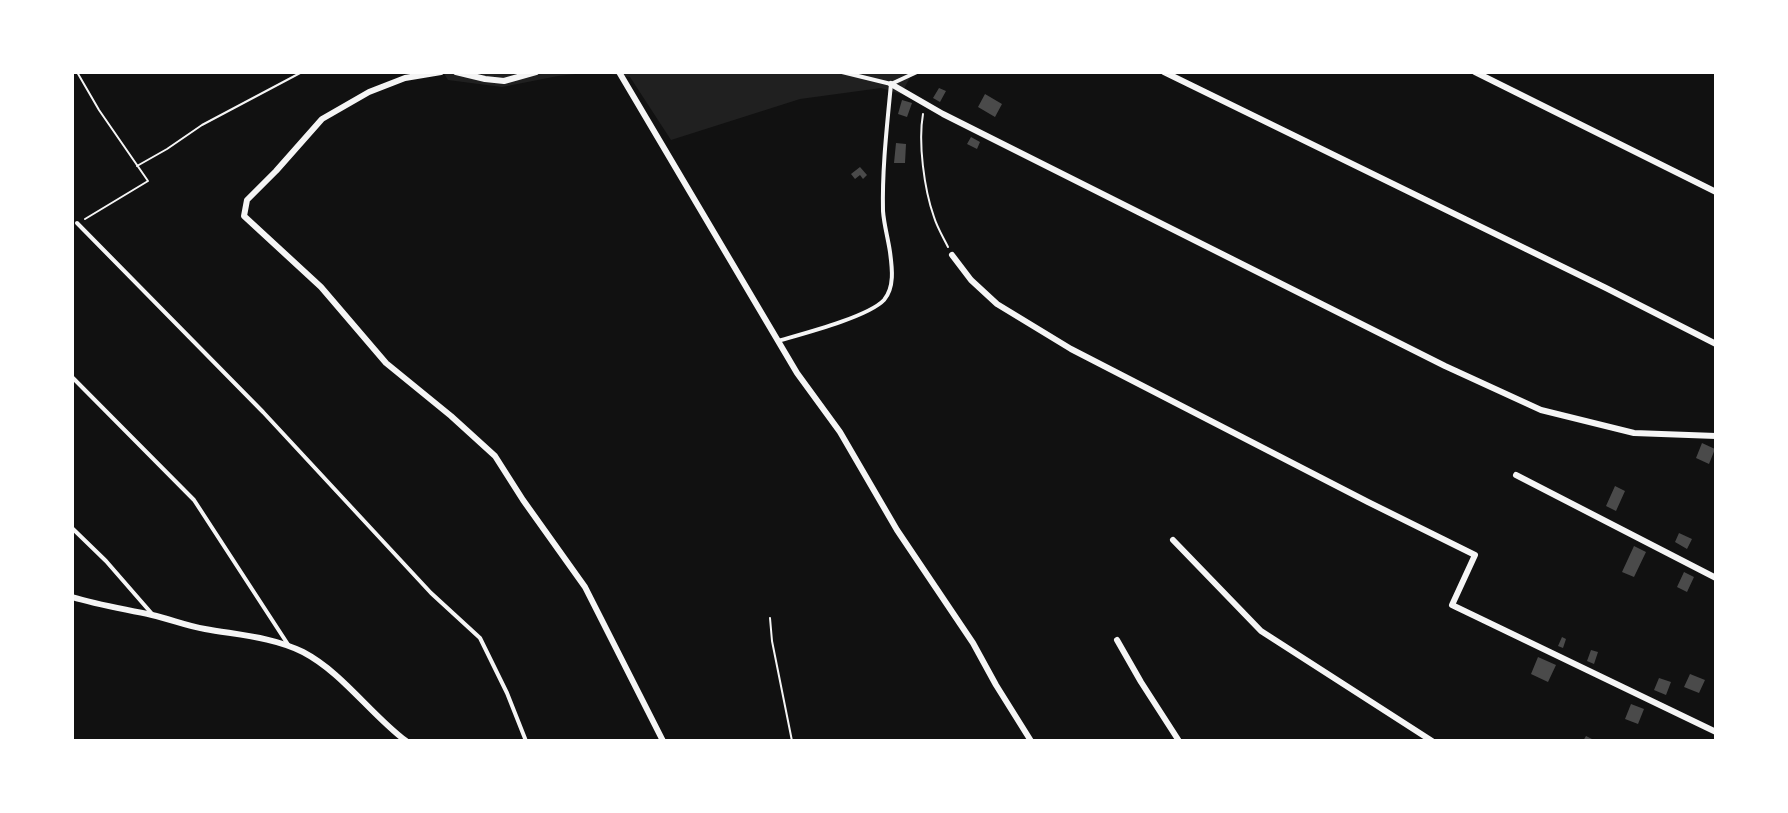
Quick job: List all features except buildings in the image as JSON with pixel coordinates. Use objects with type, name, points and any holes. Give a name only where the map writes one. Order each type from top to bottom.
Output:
[{"type":"street","points":[[441,72],[405,78],[369,92],[322,119],[247,200],[244,216],[321,287],[386,363],[451,416],[495,456],[523,500],[585,587],[663,741]]},
{"type":"street","points":[[456,72],[504,81],[536,72]]},
{"type":"street","points":[[619,72],[796,374],[840,432],[897,530],[973,644],[1031,741]]},
{"type":"street","points":[[1164,72],[1716,344]]},
{"type":"street","points":[[1475,72],[1716,192]]},
{"type":"street","points":[[891,84],[943,114],[1434,361],[1541,410],[1634,434],[1716,436]]},
{"type":"street","points":[[952,255],[971,280],[997,304],[1071,349],[1475,555],[1452,605],[1716,732]]},
{"type":"street","points":[[1516,476],[1716,578]]},
{"type":"street","points":[[1173,540],[1261,631],[1432,741]]},
{"type":"street","points":[[72,597],[203,629],[250,636],[302,652],[320,663],[392,731],[406,741]]},
{"type":"street","points":[[1117,640],[1179,741]]},
{"type":"lane","points":[[842,72],[891,84],[917,72]]},
{"type":"lane","points":[[777,341],[839,322],[876,306],[885,299],[890,289],[892,274],[883,213],[891,84]]},
{"type":"lane","points":[[77,224],[263,412],[431,593],[480,638],[507,693],[526,741]]},
{"type":"lane","points":[[72,377],[194,500],[289,647]]},
{"type":"lane","points":[[72,528],[113,568],[154,616]]},
{"type":"path","points":[[77,72],[99,110],[148,181],[77,224]]},
{"type":"path","points":[[137,166],[210,121],[302,72]]},
{"type":"path","points":[[925,104],[920,130],[924,170],[934,217],[952,255]]},
{"type":"path","points":[[770,618],[772,641],[792,741]]},
{"type":"shaded area","points":[[443,72],[593,72],[502,87],[448,80]]},
{"type":"shaded area","points":[[597,72],[913,72],[901,94],[881,88],[800,99],[671,140],[630,77]]}]
